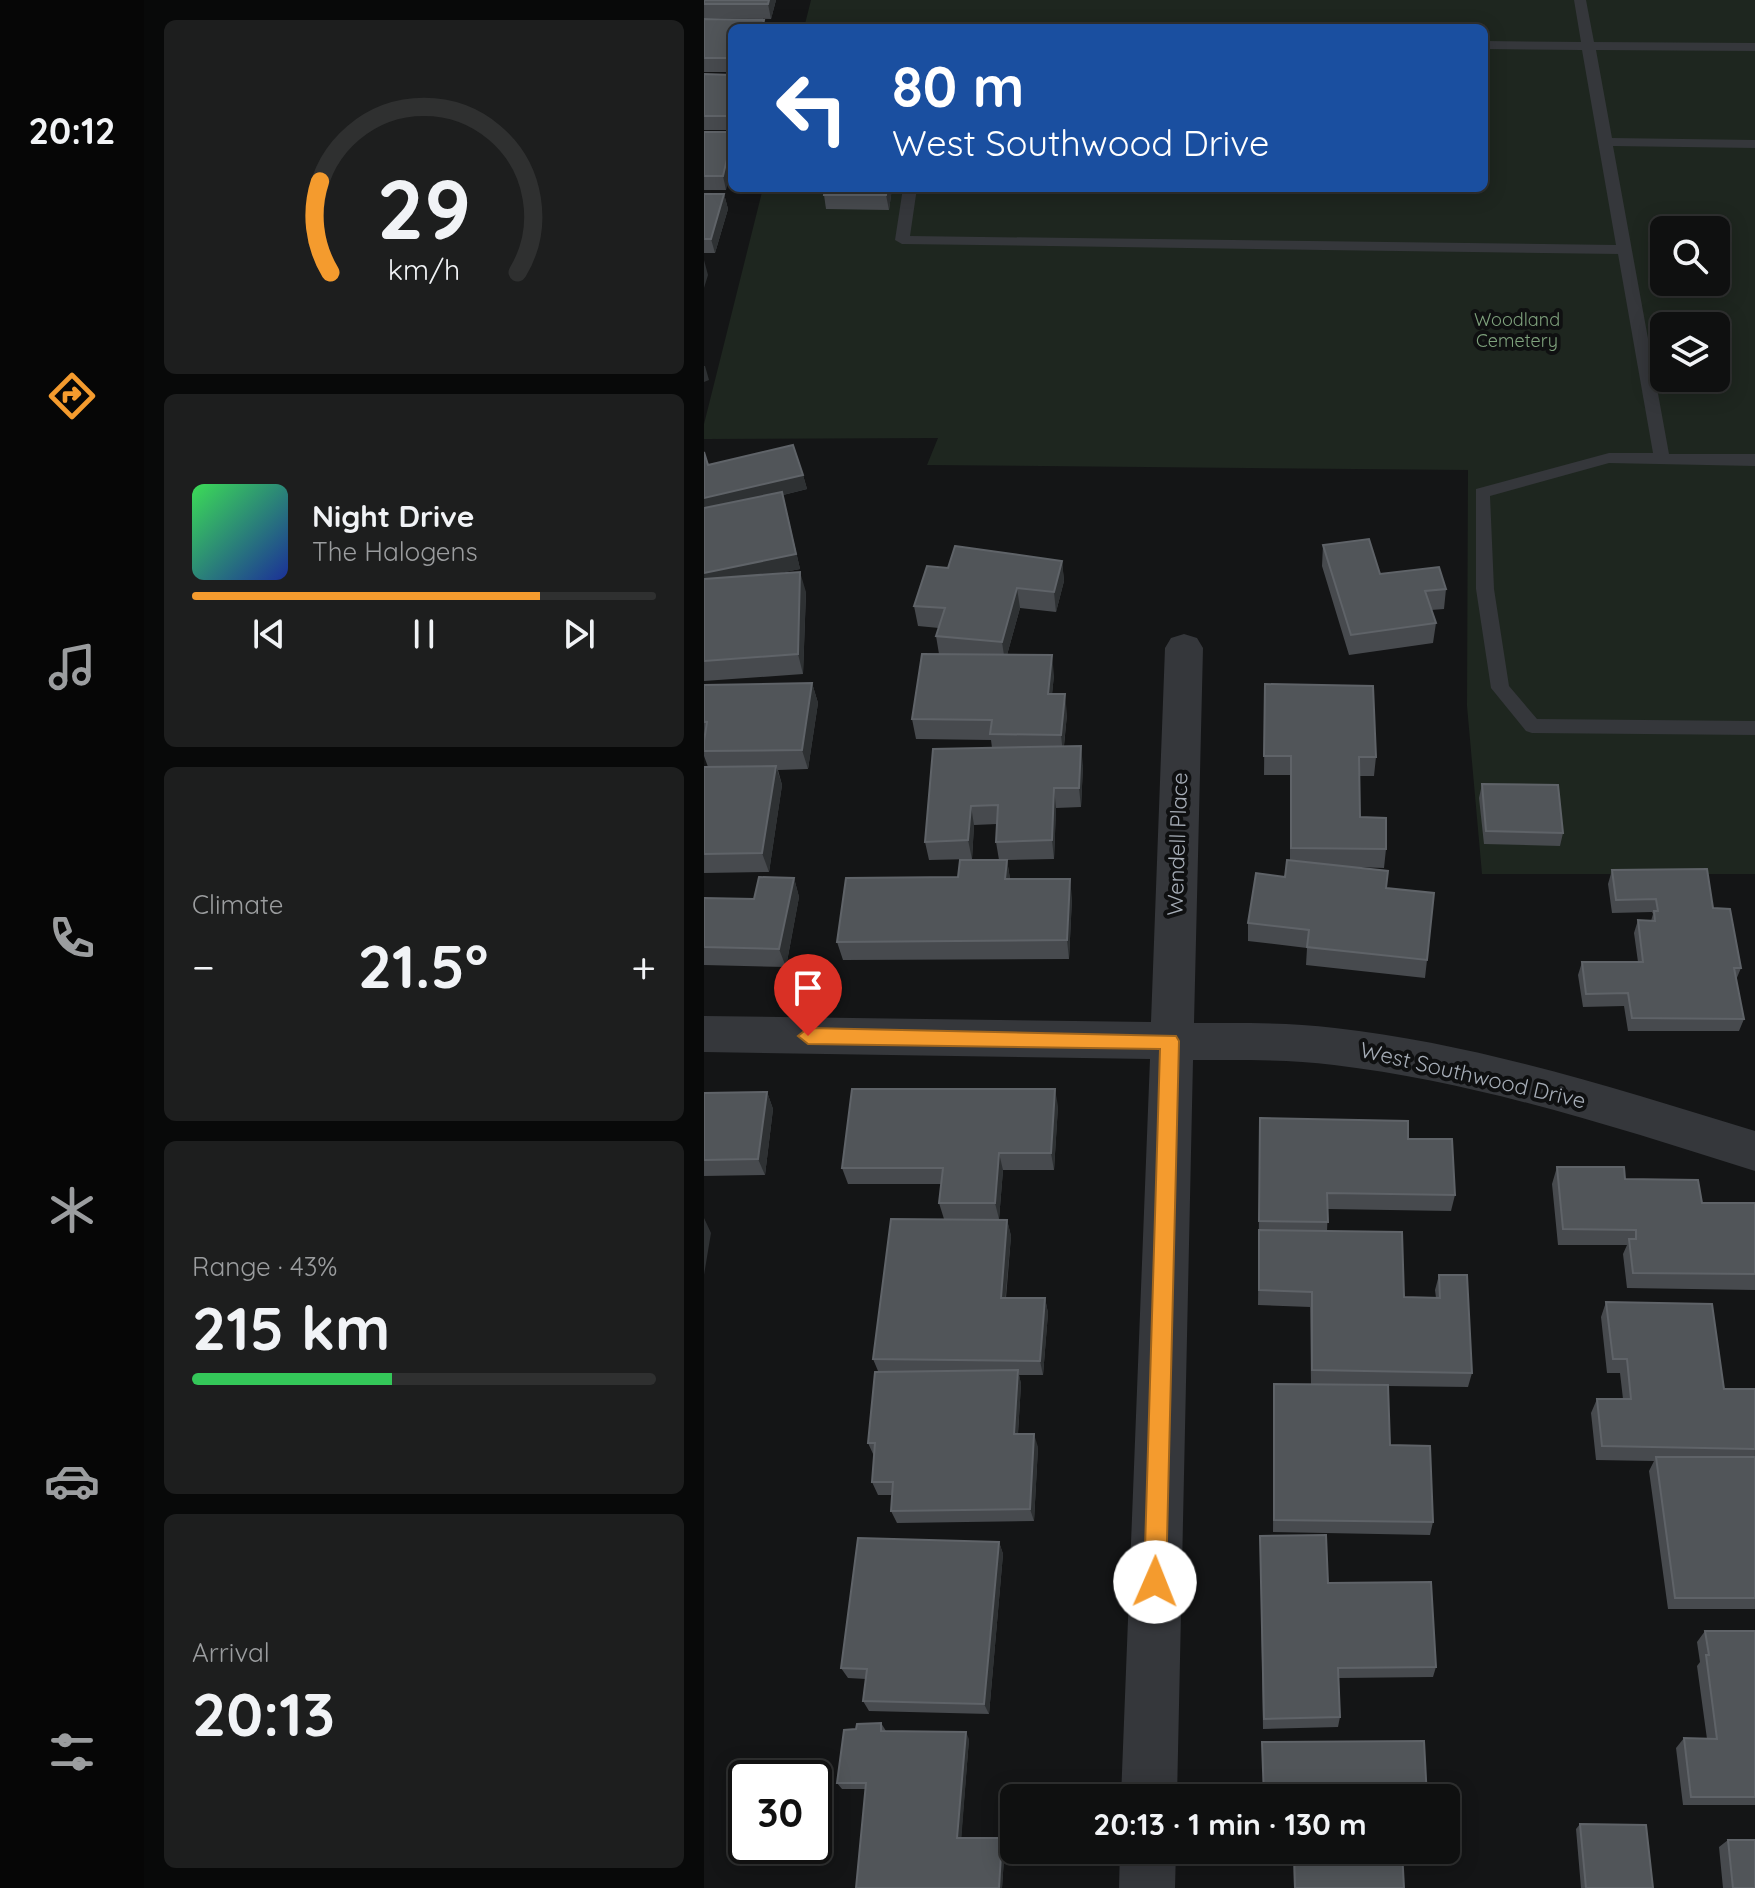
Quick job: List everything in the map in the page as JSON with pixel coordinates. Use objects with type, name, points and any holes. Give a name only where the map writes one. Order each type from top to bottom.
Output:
[{"type":"street","name":"Wendell Place","points":[[1149,1784],[1169,1041],[1184,648]]},
{"type":"street","name":"West Southwood Drive","points":[[704,1034],[1169,1041],[1344,1047],[1459,1068],[1621,1109],[1755,1151]]},
{"type":"street","points":[[1147,1888],[1148,1864]]},
{"type":"lane","points":[[1580,0],[1662,459]]},
{"type":"lane","points":[[1488,45],[1755,47]]},
{"type":"lane","points":[[1605,142],[1755,144]]},
{"type":"lane","points":[[909,192],[902,240],[1627,250]]},
{"type":"lane","points":[[1755,460],[1609,458],[1482,493],[1485,589],[1500,688],[1532,726],[1755,728]]},
{"type":"green space","name":"Woodland Cemetery","points":[[811,0],[1755,0],[1755,874],[1482,874],[1467,706],[1468,470],[927,465],[938,438],[704,439],[704,424],[762,192],[1488,192],[1488,24],[805,24]]},
{"type":"building","points":[[704,0],[769,0],[768,4],[704,4]]},
{"type":"building","points":[[704,19],[764,20],[763,24],[728,24],[728,58],[704,58]]},
{"type":"building","points":[[704,74],[728,75],[728,116],[704,116]]},
{"type":"building","points":[[704,132],[728,132],[728,155],[723,176],[704,176]]},
{"type":"building","points":[[824,192],[886,192],[886,195],[824,195]]},
{"type":"building","points":[[704,194],[724,194],[711,239],[704,239]]},
{"type":"building","points":[[793,445],[803,475],[704,498],[704,452],[708,465]]},
{"type":"building","points":[[782,492],[796,554],[704,573],[704,508]]},
{"type":"building","points":[[1369,539],[1380,574],[1439,567],[1446,589],[1425,591],[1436,623],[1351,635],[1323,545]]},
{"type":"building","points":[[955,546],[1062,561],[1054,592],[1017,588],[1002,642],[936,636],[945,608],[914,606],[927,566],[948,568]]},
{"type":"building","points":[[800,572],[798,654],[704,661],[704,579]]},
{"type":"building","points":[[922,654],[1052,655],[1048,694],[1065,694],[1061,735],[990,734],[992,720],[912,719]]},
{"type":"building","points":[[812,683],[802,750],[704,751],[707,722],[704,722],[704,685]]},
{"type":"building","points":[[1265,684],[1373,686],[1376,757],[1359,757],[1360,817],[1386,818],[1386,849],[1291,848],[1291,756],[1264,756]]},
{"type":"building","points":[[1081,746],[1079,788],[1054,788],[1052,840],[996,842],[998,805],[971,806],[968,840],[925,842],[933,749]]},
{"type":"building","points":[[776,766],[762,853],[704,854],[704,767]]},
{"type":"building","points":[[1482,784],[1558,785],[1563,833],[1486,831]]},
{"type":"building","points":[[960,860],[1007,860],[1005,879],[1070,879],[1067,940],[837,942],[846,878],[958,877]]},
{"type":"building","points":[[1287,860],[1388,871],[1386,888],[1434,893],[1427,960],[1307,947],[1309,930],[1248,923],[1256,873],[1285,877]]},
{"type":"building","points":[[1707,869],[1713,908],[1730,909],[1741,968],[1734,968],[1744,1019],[1632,1018],[1628,993],[1586,994],[1582,962],[1643,962],[1638,920],[1655,921],[1654,911],[1658,911],[1656,899],[1616,900],[1612,870]]},
{"type":"building","points":[[759,877],[794,878],[779,949],[704,947],[704,898],[754,899]]},
{"type":"building","points":[[852,1089],[1055,1089],[1051,1153],[999,1153],[995,1203],[939,1203],[943,1168],[842,1168]]},
{"type":"building","points":[[767,1092],[758,1159],[704,1160],[704,1093]]},
{"type":"building","points":[[1260,1118],[1408,1121],[1408,1139],[1452,1139],[1455,1195],[1327,1193],[1328,1222],[1259,1221]]},
{"type":"building","points":[[1557,1167],[1624,1167],[1625,1179],[1698,1180],[1702,1203],[1755,1203],[1755,1274],[1633,1273],[1629,1239],[1636,1239],[1636,1230],[1563,1229]]},
{"type":"building","points":[[891,1219],[1007,1220],[1001,1298],[1045,1298],[1040,1361],[873,1359]]},
{"type":"building","points":[[1259,1230],[1402,1232],[1404,1297],[1440,1298],[1439,1275],[1467,1275],[1472,1373],[1312,1370],[1312,1292],[1259,1290]]},
{"type":"building","points":[[1606,1302],[1712,1304],[1724,1389],[1755,1389],[1755,1449],[1602,1446],[1597,1399],[1631,1399],[1627,1359],[1613,1359]]},
{"type":"building","points":[[1018,1370],[1014,1434],[1034,1434],[1030,1509],[891,1511],[893,1482],[872,1482],[875,1443],[868,1443],[875,1372]]},
{"type":"building","points":[[1274,1384],[1388,1385],[1390,1445],[1430,1446],[1433,1522],[1274,1520]]},
{"type":"building","points":[[1656,1457],[1755,1457],[1755,1598],[1675,1598]]},
{"type":"building","points":[[1326,1535],[1328,1583],[1431,1582],[1436,1667],[1338,1668],[1340,1717],[1264,1719],[1260,1536]]},
{"type":"building","points":[[858,1538],[999,1542],[984,1704],[863,1701],[867,1669],[841,1668]]},
{"type":"building","points":[[1705,1631],[1755,1631],[1755,1797],[1691,1797],[1684,1738],[1717,1739]]},
{"type":"building","points":[[881,1723],[881,1731],[966,1732],[957,1838],[1000,1838],[999,1888],[856,1888],[866,1783],[837,1783],[844,1730],[856,1729],[857,1724]]},
{"type":"building","points":[[1424,1741],[1426,1784],[1264,1784],[1262,1742]]},
{"type":"building","points":[[1580,1824],[1646,1825],[1653,1888],[1586,1888]]},
{"type":"building","points":[[1728,1840],[1755,1840],[1755,1888],[1733,1888]]},
{"type":"building","points":[[1294,1864],[1403,1864],[1404,1888],[1295,1888]]},
{"type":"route","points":[[808,1036],[1169,1041],[1155,1582]]}]
